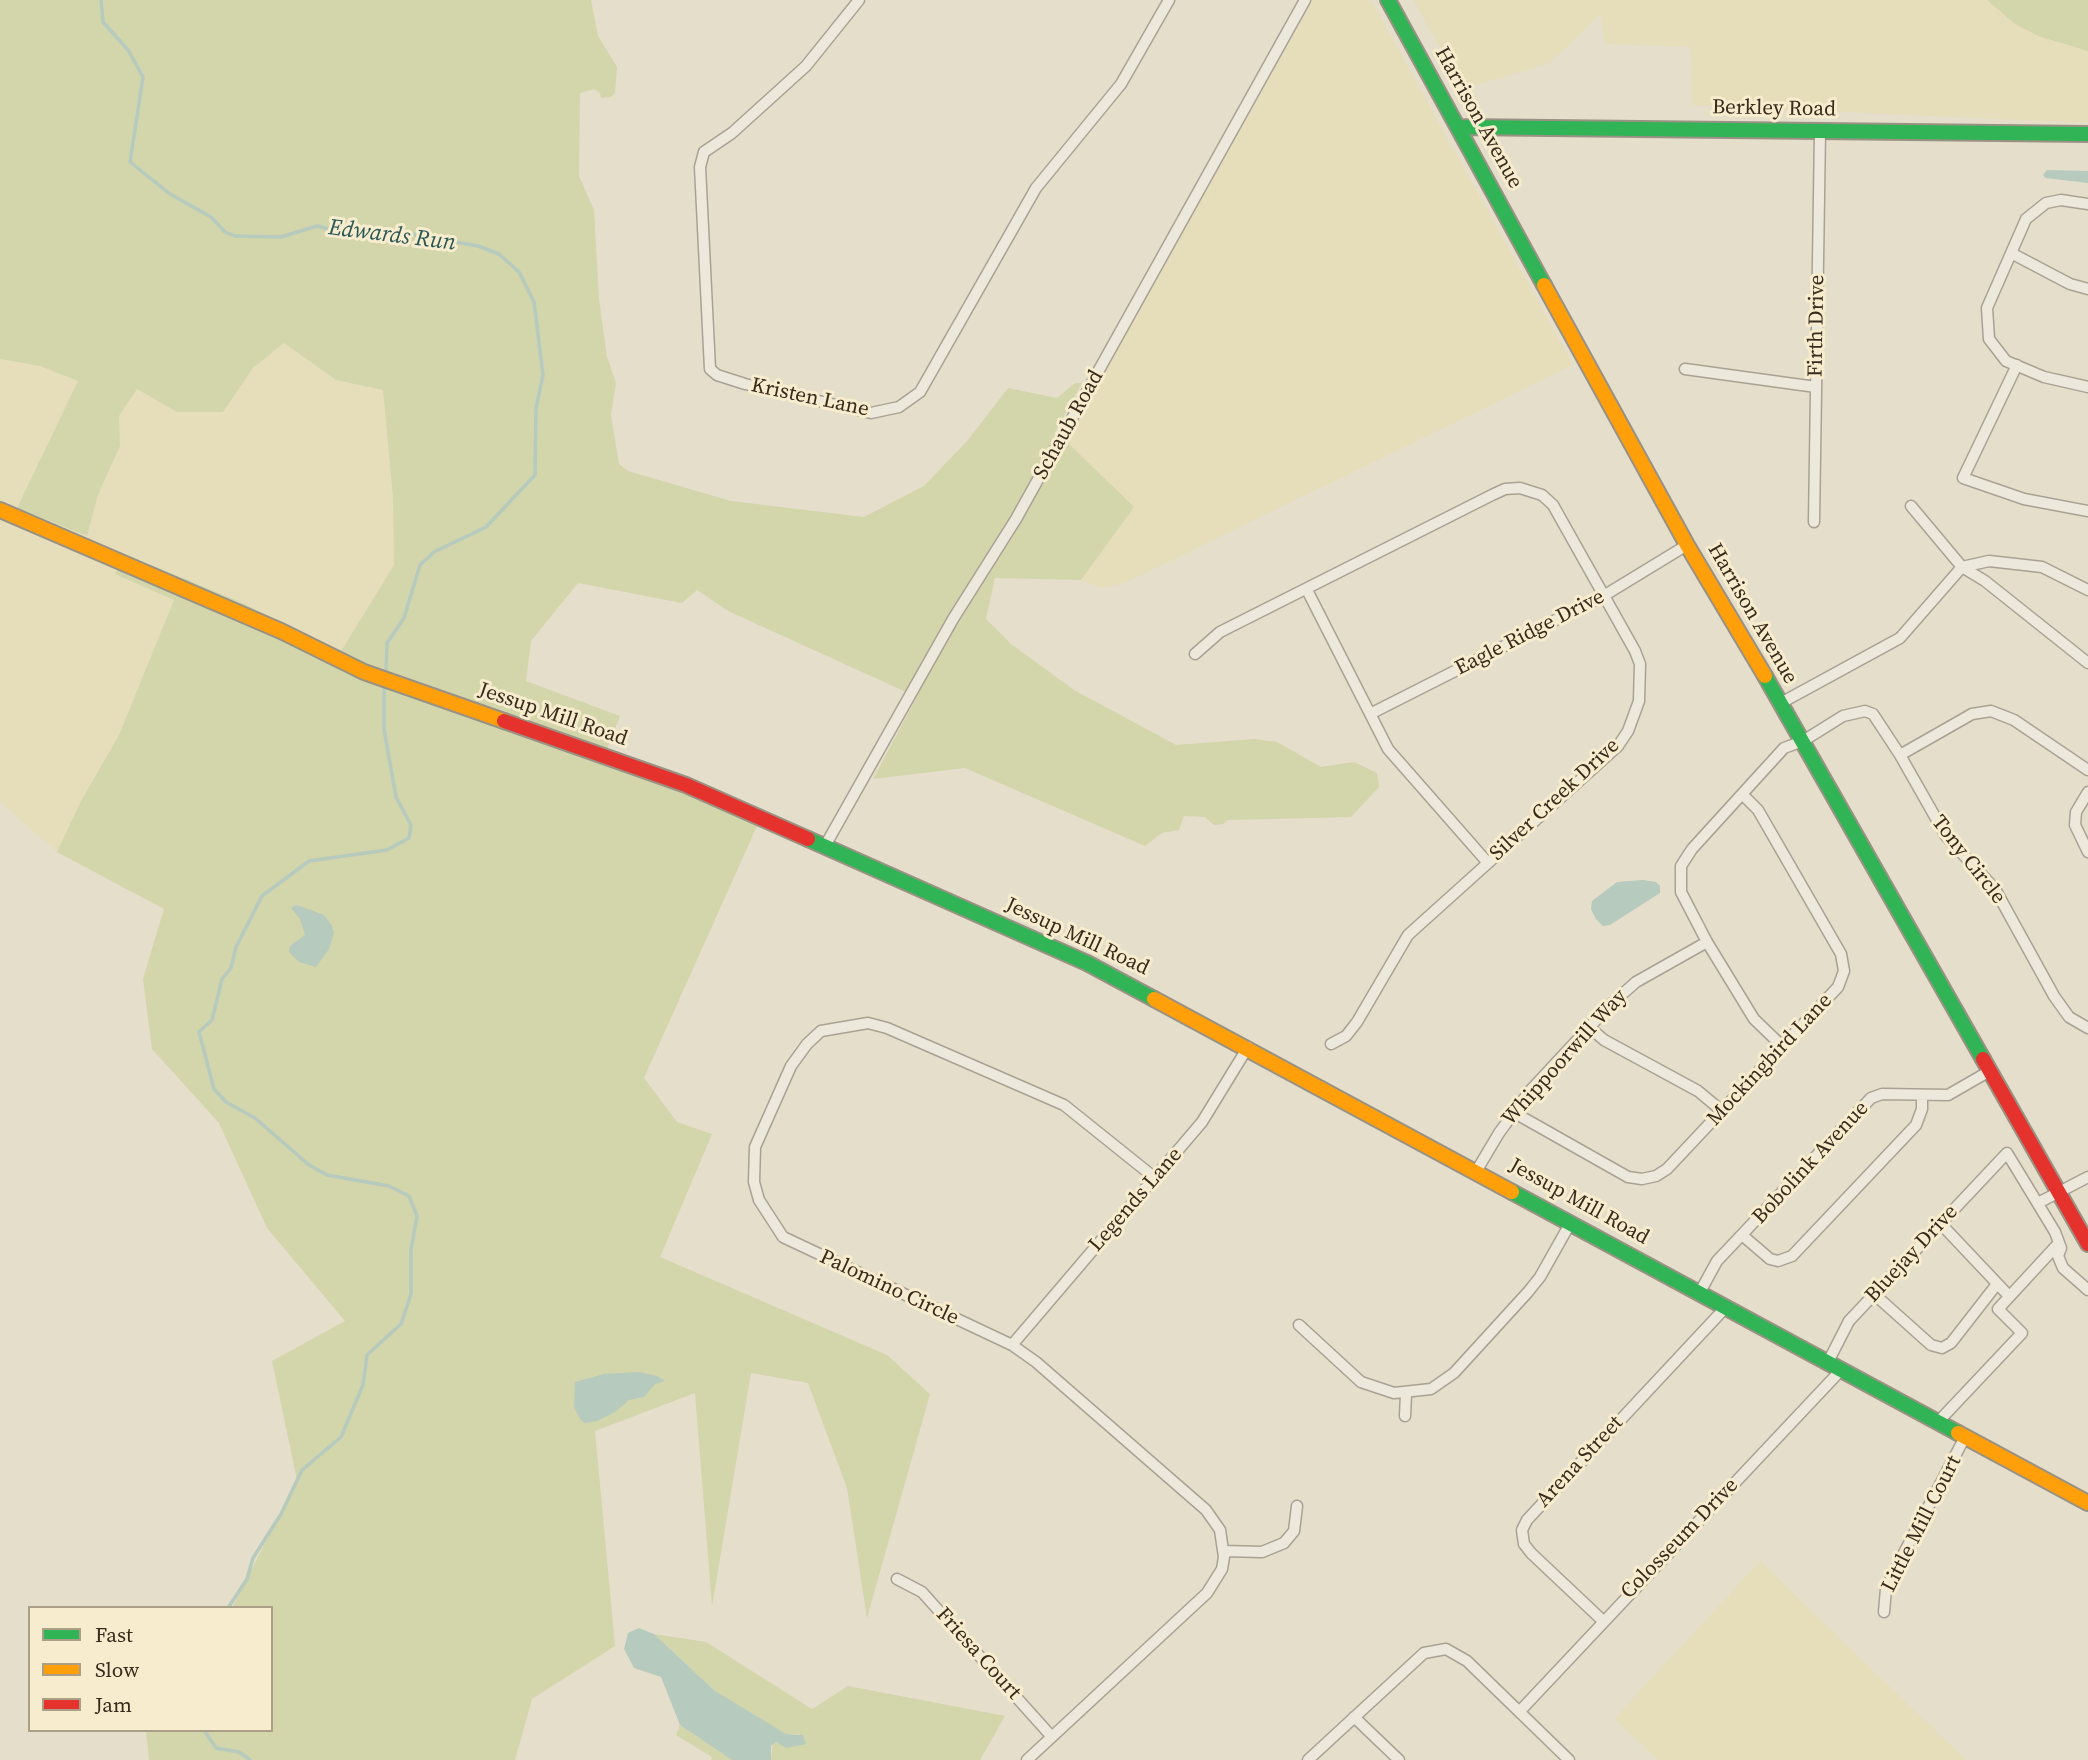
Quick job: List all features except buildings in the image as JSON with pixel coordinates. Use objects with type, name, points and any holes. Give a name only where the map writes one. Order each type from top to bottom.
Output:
[{"type":"street","name":"Kristen Lane","points":[[859,0],[806,65],[732,133],[704,152],[700,167],[709,369],[716,375],[745,384],[871,413],[900,408],[920,392],[1040,182],[1121,84],[1169,0]]},
{"type":"street","name":"Schaub Road","points":[[825,846],[953,619],[1016,519],[1305,0]]},
{"type":"street","name":"Harrison Avenue","points":[[1388,0],[1687,545],[1803,741],[1988,1072],[2061,1192],[2088,1244]]},
{"type":"street","name":"Berkley Road","points":[[1460,127],[2088,134]]},
{"type":"street","name":"Firth Drive","points":[[1814,522],[1820,131]]},
{"type":"street","points":[[2088,204],[2061,200],[2035,210],[2026,219],[1987,308],[1989,339],[1998,353],[2017,366],[2044,377],[2088,387]]},
{"type":"street","points":[[2011,253],[2070,284],[2088,289]]},
{"type":"street","points":[[2017,366],[1963,478],[2024,499],[2088,511]]},
{"type":"street","points":[[1685,369],[1816,387]]},
{"type":"street","name":"Silver Creek Drive","points":[[1195,654],[1220,632],[1492,495],[1505,489],[1520,488],[1542,495],[1553,505],[1605,595],[1640,664],[1639,701],[1628,731],[1618,746],[1408,935],[1357,1022],[1346,1036],[1331,1044]]},
{"type":"street","points":[[1911,506],[1962,567],[2088,663]]},
{"type":"street","name":"Jessup Mill Road","points":[[0,510],[281,631],[363,672],[643,768],[1087,962],[1477,1170],[2088,1503]]},
{"type":"street","name":"Eagle Ridge Drive","points":[[1370,714],[1605,595],[1687,545]]},
{"type":"street","points":[[1779,704],[1900,638],[1962,567],[1989,561],[2042,567],[2088,590]]},
{"type":"street","points":[[1307,590],[1398,763],[1488,863]]},
{"type":"street","name":"Tony Circle","points":[[1803,741],[1843,716],[1866,711],[1873,714],[1900,755],[1945,836],[1995,889],[2054,996],[2069,1017],[2088,1028]]},
{"type":"street","points":[[1900,755],[1972,714],[1991,711],[2014,720],[2088,769]]},
{"type":"street","points":[[1782,1046],[1754,1018],[1707,942],[1681,892],[1681,866],[1692,849],[1784,747],[1803,741]]},
{"type":"street","points":[[2088,792],[2076,818],[2078,834],[2088,852]]},
{"type":"street","name":"Mockingbird Lane","points":[[1513,1112],[1622,1174],[1642,1180],[1663,1172],[1838,987],[1844,965],[1841,954],[1758,810],[1742,794]]},
{"type":"street","name":"Whippoorwill Way","points":[[1477,1170],[1513,1112],[1636,982],[1707,942]]},
{"type":"street","name":"Palomino Circle","points":[[1155,1178],[1064,1105],[887,1028],[868,1023],[821,1031],[807,1044],[791,1066],[755,1147],[754,1182],[769,1221],[783,1237],[798,1247],[1012,1345],[1036,1362],[1206,1510],[1220,1530],[1224,1551]]},
{"type":"street","points":[[1590,1028],[1604,1040],[1698,1091],[1722,1111]]},
{"type":"street","name":"Legends Lane","points":[[1012,1345],[1202,1122],[1248,1047]]},
{"type":"street","name":"Bobolink Avenue","points":[[1700,1292],[1717,1261],[1871,1098],[1882,1094],[1922,1097],[1956,1093],[1988,1072]]},
{"type":"street","points":[[1742,1235],[1770,1259],[1777,1261],[1791,1256],[1911,1131],[1922,1109],[1922,1097]]},
{"type":"street","name":"Bluejay Drive","points":[[1828,1362],[1842,1330],[2007,1153],[2038,1203]]},
{"type":"street","points":[[2088,1177],[2038,1203],[2055,1231],[2063,1268],[2088,1290]]},
{"type":"street","points":[[1299,1325],[1361,1382],[1383,1391],[1406,1394],[1431,1389],[1454,1373],[1540,1277],[1571,1222]]},
{"type":"street","points":[[1941,1224],[2010,1296]]},
{"type":"street","points":[[1998,1309],[2058,1244]]},
{"type":"street","points":[[1874,1294],[1937,1347],[1951,1343],[1997,1284]]},
{"type":"street","points":[[1938,1422],[2022,1333],[1986,1299]]},
{"type":"street","name":"Arena Street","points":[[1602,1620],[1531,1553],[1524,1544],[1522,1530],[1527,1520],[1726,1307]]},
{"type":"street","name":"Colosseum Drive","points":[[1520,1711],[1602,1620],[1842,1370]]},
{"type":"street","points":[[1405,1416],[1406,1394]]},
{"type":"street","name":"Little Mill Court","points":[[1884,1612],[1886,1589],[1896,1567],[1965,1437]]},
{"type":"street","points":[[1027,1760],[1207,1593],[1222,1569],[1224,1551],[1262,1552],[1284,1543],[1294,1531],[1297,1506]]},
{"type":"street","name":"Friesa Court","points":[[897,1579],[922,1592],[1052,1737]]},
{"type":"street","points":[[1308,1760],[1424,1653],[1446,1648],[1467,1661],[1569,1760]]},
{"type":"street","points":[[1354,1717],[1399,1760]]},
{"type":"shaded area","points":[[1313,0],[1371,0],[1573,365],[1125,583],[1101,588],[1081,580],[1133,507],[1066,441]]},
{"type":"shaded area","points":[[1413,0],[1987,0],[2015,24],[2037,36],[2088,51],[2088,123],[1692,105],[1691,47],[1605,44],[1600,14],[1550,63],[1463,89]]},
{"type":"shaded area","points":[[2047,170],[2088,171],[2088,183],[2046,178],[2043,175]]},
{"type":"shaded area","points":[[284,343],[336,380],[383,390],[393,497],[394,565],[340,653],[243,603],[149,564],[141,568],[137,578],[115,574],[175,599],[119,735],[81,801],[57,852],[0,802],[0,359],[40,366],[78,381],[17,507],[87,536],[98,495],[120,446],[119,416],[137,389],[177,412],[223,412],[253,368]]},
{"type":"shaded area","points":[[1617,882],[1656,882],[1660,886],[1660,893],[1610,925],[1603,926],[1596,919],[1591,909],[1592,901]]},
{"type":"shaded area","points":[[297,905],[324,915],[332,926],[334,933],[329,949],[316,967],[299,962],[289,952],[290,946],[305,935],[300,919],[291,908]]},
{"type":"shaded area","points":[[639,1372],[657,1376],[665,1381],[655,1384],[644,1397],[629,1400],[615,1412],[597,1421],[585,1423],[580,1419],[574,1407],[575,1382],[604,1374]]},
{"type":"shaded area","points":[[1760,1561],[1966,1760],[1659,1760],[1614,1719]]},
{"type":"shaded area","points":[[639,1628],[654,1634],[715,1691],[786,1734],[803,1735],[806,1744],[786,1748],[776,1742],[771,1746],[771,1760],[732,1760],[680,1725],[661,1677],[634,1668],[624,1649],[628,1633]]},
{"type":"green space","points":[[0,0],[591,0],[598,36],[617,67],[615,93],[611,97],[601,98],[600,93],[594,89],[580,93],[579,176],[594,210],[599,299],[607,357],[616,383],[611,415],[619,464],[628,471],[731,501],[864,517],[924,486],[968,440],[1008,388],[1057,398],[1075,383],[1082,383],[1054,434],[1066,441],[1134,507],[1081,580],[995,578],[986,619],[1011,644],[1074,690],[1176,745],[1255,739],[1277,742],[1321,767],[1354,762],[1377,773],[1379,787],[1351,817],[1228,820],[1214,825],[1205,817],[1184,816],[1179,830],[1162,833],[1145,846],[965,768],[873,779],[917,697],[728,611],[697,590],[682,603],[578,583],[531,641],[526,681],[620,716],[605,754],[761,817],[644,1078],[677,1122],[712,1134],[660,1257],[887,1355],[930,1394],[867,1618],[847,1488],[808,1383],[751,1373],[712,1606],[695,1393],[595,1431],[615,1646],[532,1699],[515,1760],[149,1760],[146,1732],[273,1732],[273,1606],[233,1606],[297,1480],[272,1361],[345,1321],[267,1228],[219,1123],[152,1049],[143,979],[164,909],[57,852],[81,801],[119,735],[174,600],[115,574],[117,570],[137,578],[141,568],[149,564],[243,603],[340,653],[394,565],[393,497],[383,390],[336,380],[284,343],[253,368],[223,412],[177,412],[137,389],[119,416],[120,446],[98,495],[87,536],[17,508],[78,381],[40,366],[0,359]]},
{"type":"green space","points":[[1987,0],[2088,0],[2088,51],[2038,36],[2015,24]]},
{"type":"green space","points":[[654,1634],[706,1642],[812,1709],[848,1686],[1005,1716],[980,1760],[771,1760],[773,1743],[778,1742],[786,1748],[800,1734],[786,1734],[715,1691]]},
{"type":"green space","points":[[680,1725],[732,1760],[711,1760],[712,1757],[676,1735]]},
{"type":"waterway","name":"Edwards Run","points":[[101,0],[103,22],[128,50],[143,77],[130,162],[170,194],[211,217],[225,232],[235,236],[281,237],[317,226],[356,236],[411,234],[478,246],[499,254],[519,272],[534,302],[543,375],[536,408],[535,475],[486,527],[434,552],[420,565],[404,618],[387,643],[386,674]]},
{"type":"waterway","name":"Edwards Run","points":[[229,1606],[247,1579],[253,1558],[281,1514],[302,1470],[341,1437],[363,1385],[367,1355],[401,1324],[411,1294],[411,1250],[417,1216],[409,1196],[389,1186],[327,1175],[309,1165],[255,1118],[226,1102],[214,1089],[199,1032],[212,1020],[222,979],[231,968],[236,947],[262,896],[309,861],[387,850],[409,838],[411,825],[396,797],[384,729],[384,681]]},
{"type":"waterway","name":"Edwards Run","points":[[205,1732],[216,1748],[239,1752],[250,1760]]},
{"type":"traffic: fast","points":[[1388,0],[1544,285]]},
{"type":"traffic: fast","points":[[1460,127],[2088,134]]},
{"type":"traffic: fast","points":[[1765,676],[1983,1059]]},
{"type":"traffic: fast","points":[[808,839],[1087,963],[1154,999]]},
{"type":"traffic: fast","points":[[1512,1192],[1958,1433]]},
{"type":"traffic: slow","points":[[1544,285],[1687,545],[1765,676]]},
{"type":"traffic: slow","points":[[0,510],[281,631],[364,672],[504,721]]},
{"type":"traffic: slow","points":[[1154,999],[1512,1192]]},
{"type":"traffic: slow","points":[[1958,1433],[2088,1503]]},
{"type":"traffic: jam","points":[[504,721],[686,785],[808,839]]},
{"type":"traffic: jam","points":[[1983,1059],[2088,1244]]}]
